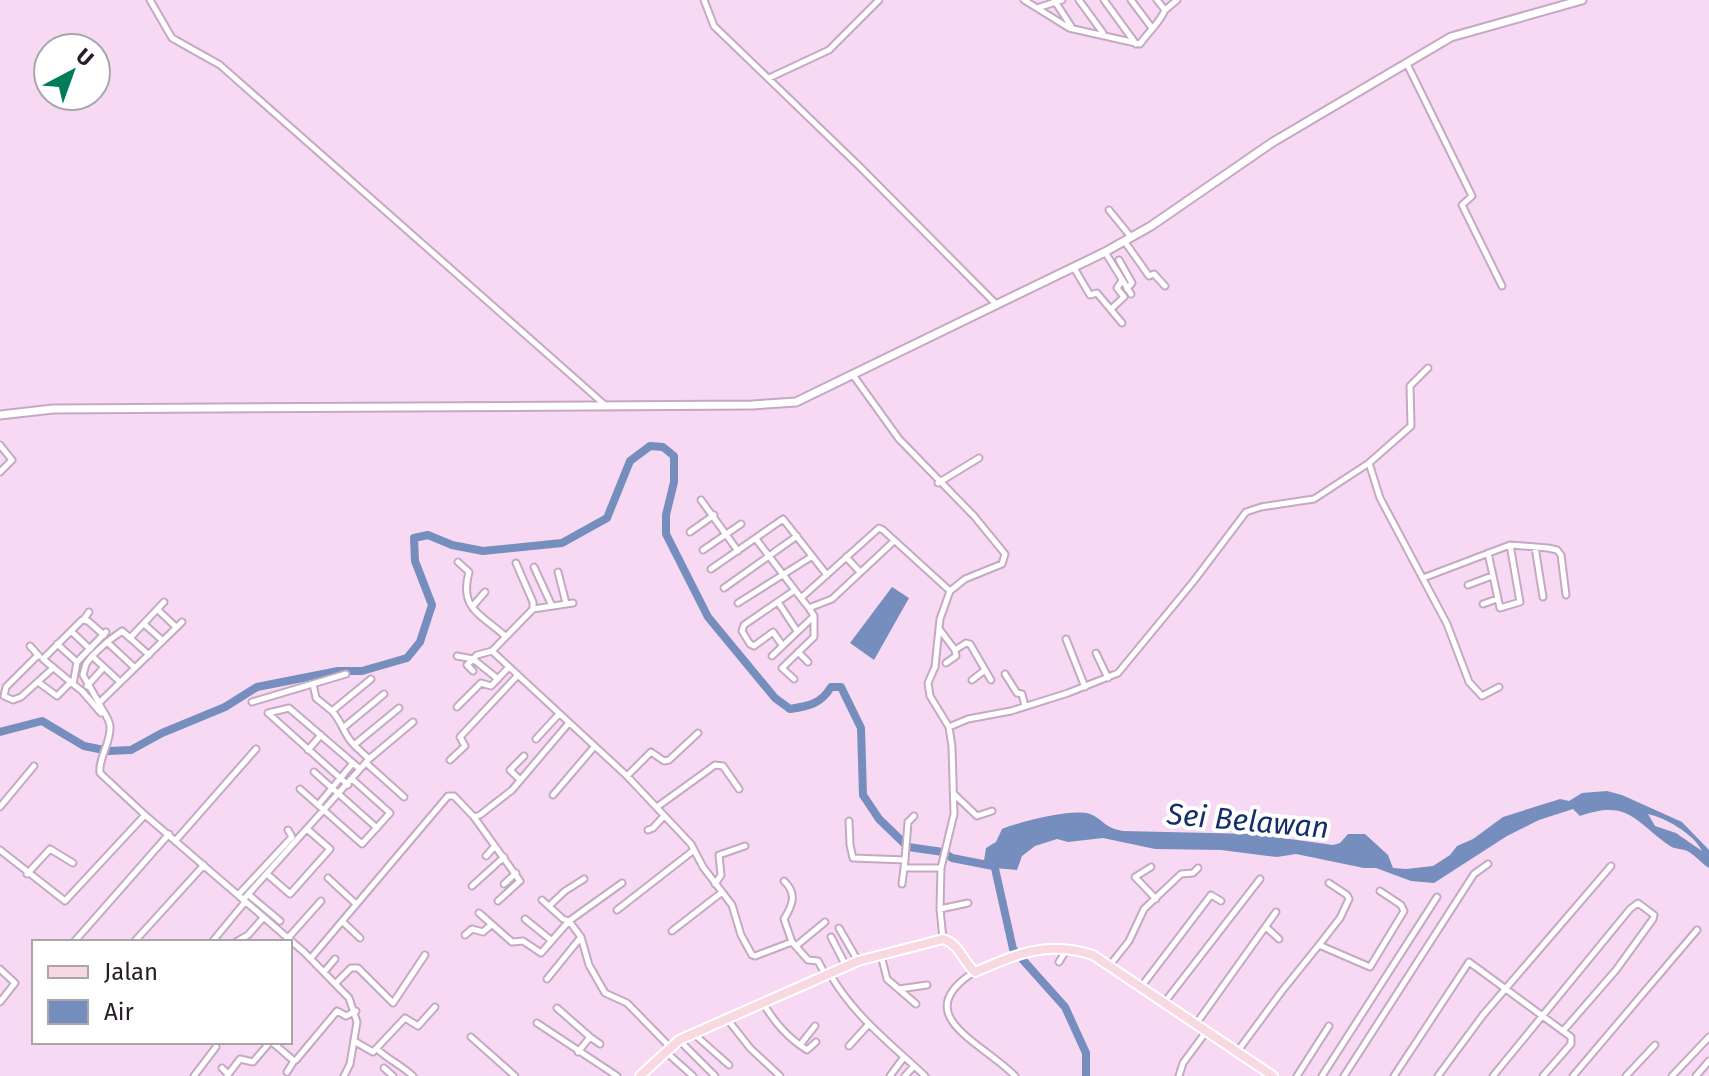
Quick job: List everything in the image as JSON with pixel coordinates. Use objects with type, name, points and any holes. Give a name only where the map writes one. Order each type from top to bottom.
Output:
[{"type":"main road","points":[[0,415],[53,409],[606,406],[787,404],[799,401],[997,305],[1108,258],[1129,246],[1245,160],[1409,68],[1458,33],[1582,0]]},
{"type":"main road","points":[[640,1076],[679,1040],[858,961],[943,939],[958,948],[974,972],[1041,948],[1068,948],[1093,955],[1273,1076]]},
{"type":"street","points":[[150,0],[172,38],[220,65],[606,406]]},
{"type":"street","points":[[769,78],[829,50],[879,0]]},
{"type":"street","points":[[1026,0],[1073,29],[1136,44],[1142,43],[1165,10],[1177,0]]},
{"type":"street","points":[[1079,0],[1104,34]]},
{"type":"street","points":[[1104,0],[1136,44]]},
{"type":"street","points":[[1131,0],[1152,28]]},
{"type":"street","points":[[1157,0],[1165,10]]},
{"type":"street","points":[[1037,8],[1057,1],[1073,29]]},
{"type":"street","points":[[704,2],[714,26],[997,305]]},
{"type":"street","points":[[1409,68],[1472,196],[1462,205],[1502,286]]},
{"type":"street","points":[[1109,210],[1149,276],[1154,274],[1165,286]]},
{"type":"street","points":[[1119,260],[1129,246]]},
{"type":"street","points":[[1108,258],[1119,260]]},
{"type":"street","points":[[1108,258],[1129,291],[1132,283],[1119,260]]},
{"type":"street","points":[[1076,273],[1090,295],[1097,293],[1122,323]]},
{"type":"street","points":[[1111,309],[1124,297],[1117,288],[1121,282]]},
{"type":"street","points":[[949,727],[1085,687],[1108,678],[1127,665],[1246,512],[1314,499],[1369,463],[1411,426],[1410,386],[1428,368]]},
{"type":"street","points":[[853,375],[899,439],[938,483],[979,522],[1006,559],[997,567],[965,579],[949,593],[944,606],[935,667],[927,690],[949,727],[952,747],[954,814],[941,868],[943,939]]},
{"type":"street","points":[[0,445],[12,460],[0,472]]},
{"type":"street","points":[[938,483],[979,458]]},
{"type":"street","points":[[1369,463],[1380,498],[1447,624],[1469,682],[1482,696],[1499,687]]},
{"type":"street","points":[[701,500],[738,551]]},
{"type":"street","points":[[690,532],[714,515]]},
{"type":"street","points":[[711,569],[783,519],[827,575]]},
{"type":"street","points":[[703,550],[741,524]]},
{"type":"street","points":[[801,598],[879,528],[949,593]]},
{"type":"street","points":[[724,588],[797,536]]},
{"type":"street","points":[[756,539],[814,616],[814,637],[781,669],[794,679]]},
{"type":"street","points":[[809,608],[832,599],[894,541]]},
{"type":"street","points":[[1423,578],[1510,545],[1535,547],[1559,552],[1566,595]]},
{"type":"street","points":[[1488,553],[1497,599],[1502,609],[1520,602],[1510,545]]},
{"type":"street","points":[[1535,547],[1543,597]]},
{"type":"street","points":[[738,603],[811,557]]},
{"type":"street","points":[[846,557],[860,572]]},
{"type":"street","points":[[458,562],[469,572],[465,594],[472,607],[504,635]]},
{"type":"street","points":[[516,563],[533,602],[533,609]]},
{"type":"street","points":[[534,567],[552,606]]},
{"type":"street","points":[[492,651],[504,635],[533,609],[569,603],[558,572]]},
{"type":"street","points":[[1468,585],[1492,576]]},
{"type":"street","points":[[782,645],[773,632],[754,646],[742,631],[744,625],[795,590]]},
{"type":"street","points":[[472,607],[485,592]]},
{"type":"street","points":[[1483,604],[1497,599]]},
{"type":"street","points":[[130,638],[164,602]]},
{"type":"street","points":[[778,602],[797,631]]},
{"type":"street","points":[[158,610],[176,627]]},
{"type":"street","points":[[53,668],[21,697],[13,700],[4,696],[6,687],[89,612]]},
{"type":"street","points":[[772,656],[814,616]]},
{"type":"street","points":[[84,619],[105,633],[91,652],[83,675],[102,713]]},
{"type":"street","points":[[99,703],[182,622]]},
{"type":"street","points":[[144,624],[163,641]]},
{"type":"street","points":[[940,630],[955,650],[956,656],[946,663]]},
{"type":"street","points":[[71,631],[120,682]]},
{"type":"street","points":[[38,682],[57,696],[72,683],[77,662],[122,631],[149,655]]},
{"type":"street","points":[[1066,639],[1085,687]]},
{"type":"street","points":[[107,642],[135,668]]},
{"type":"street","points":[[955,650],[966,643],[970,644],[991,680]]},
{"type":"street","points":[[57,644],[77,662]]},
{"type":"street","points":[[30,646],[108,720],[110,727],[100,773],[290,940]]},
{"type":"street","points":[[473,671],[466,666],[484,651],[492,651],[627,776],[694,850],[732,905],[741,935],[752,955],[794,944],[825,922]]},
{"type":"street","points":[[798,652],[808,662]]},
{"type":"street","points":[[1096,653],[1108,678]]},
{"type":"street","points":[[457,656],[473,659],[498,679]]},
{"type":"street","points":[[87,686],[104,667]]},
{"type":"street","points":[[457,707],[481,683],[489,687],[509,667]]},
{"type":"street","points":[[972,680],[985,670]]},
{"type":"street","points":[[252,702],[346,674]]},
{"type":"street","points":[[1005,674],[1017,693],[1022,694],[1025,706]]},
{"type":"street","points":[[450,760],[465,746],[459,739],[462,734],[518,675]]},
{"type":"street","points":[[332,711],[371,679]]},
{"type":"street","points":[[313,684],[316,698],[341,720],[342,728],[354,745],[404,797]]},
{"type":"street","points":[[342,728],[384,694]]},
{"type":"street","points":[[300,789],[362,844],[390,813],[350,782],[341,779],[268,713],[289,708],[360,769]]},
{"type":"street","points":[[354,745],[399,708]]},
{"type":"street","points":[[536,739],[559,714]]},
{"type":"street","points":[[214,940],[360,769],[413,722]]},
{"type":"street","points":[[474,817],[512,790],[568,724]]},
{"type":"street","points":[[627,776],[651,752],[664,761],[669,760],[698,733]]},
{"type":"street","points":[[308,750],[321,735]]},
{"type":"street","points":[[553,795],[594,747]]},
{"type":"street","points":[[176,840],[256,749]]},
{"type":"street","points":[[520,780],[510,770],[524,756]]},
{"type":"street","points":[[318,805],[353,763]]},
{"type":"street","points":[[657,807],[715,765],[723,766],[739,789]]},
{"type":"street","points":[[0,807],[34,766]]},
{"type":"street","points":[[314,772],[377,828]]},
{"type":"street","points":[[954,794],[977,816],[992,811]]},
{"type":"street","points":[[311,958],[448,796],[454,796],[474,817],[516,873],[520,882],[498,901]]},
{"type":"street","points":[[0,850],[63,901],[68,900],[145,815]]},
{"type":"street","points":[[648,830],[664,816]]},
{"type":"street","points":[[902,884],[908,819],[914,816]]},
{"type":"street","points":[[849,821],[853,858],[905,860]]},
{"type":"street","points":[[267,874],[290,894],[300,883],[330,849],[307,829]]},
{"type":"street","points":[[238,895],[292,837],[288,830]]},
{"type":"street","points":[[76,940],[169,834]]},
{"type":"street","points":[[486,856],[495,846]]},
{"type":"street","points":[[715,884],[721,872],[719,855],[745,846]]},
{"type":"street","points":[[27,874],[52,848],[73,863]]},
{"type":"street","points":[[617,910],[694,850]]},
{"type":"street","points":[[472,886],[504,857]]},
{"type":"street","points":[[1344,1076],[1474,874],[1488,864]]},
{"type":"street","points":[[136,940],[204,865]]},
{"type":"street","points":[[1438,1076],[1505,988],[1611,866]]},
{"type":"street","points":[[1151,867],[1135,877],[1156,899]]},
{"type":"street","points":[[904,868],[941,868]]},
{"type":"street","points":[[1110,965],[1131,938],[1141,913],[1181,874],[1193,873],[1198,868]]},
{"type":"street","points":[[504,884],[516,873]]},
{"type":"street","points":[[328,878],[356,904]]},
{"type":"street","points":[[549,906],[584,879]]},
{"type":"street","points":[[1164,1004],[1260,879]]},
{"type":"street","points":[[784,881],[790,886],[793,901],[784,919],[794,944],[808,960],[818,961],[868,1025],[925,1076]]},
{"type":"street","points":[[479,913],[512,942],[523,941],[538,953],[543,952],[569,921],[622,883]]},
{"type":"street","points":[[1237,1053],[1340,918],[1349,899],[1329,883]]},
{"type":"street","points":[[1319,945],[1370,967],[1404,911],[1401,905],[1380,891]]},
{"type":"street","points":[[672,931],[721,893]]},
{"type":"street","points":[[249,895],[280,921]]},
{"type":"street","points":[[1141,987],[1211,895],[1221,901]]},
{"type":"street","points":[[1322,1076],[1437,897]]},
{"type":"street","points":[[542,900],[569,921],[581,937],[589,965],[605,993],[627,1003],[693,1076]]},
{"type":"street","points":[[288,938],[321,901]]},
{"type":"street","points":[[940,909],[968,903]]},
{"type":"street","points":[[1493,1076],[1638,903],[1653,914],[1653,919],[1616,970],[1563,1031]]},
{"type":"street","points":[[1195,1025],[1276,912]]},
{"type":"street","points":[[239,940],[263,918]]},
{"type":"street","points":[[525,919],[552,941]]},
{"type":"street","points":[[343,922],[360,938]]},
{"type":"street","points":[[465,935],[472,929],[483,932],[491,925]]},
{"type":"street","points":[[1266,927],[1279,939]]},
{"type":"street","points":[[839,928],[858,961]]},
{"type":"street","points":[[1573,1076],[1697,930]]},
{"type":"street","points":[[547,979],[581,937]]},
{"type":"street","points":[[831,937],[846,966]]},
{"type":"street","points":[[292,941],[336,983],[349,998],[356,1013],[350,1064],[344,1076]]},
{"type":"street","points":[[1059,962],[1068,948]]},
{"type":"street","points":[[336,983],[351,968],[358,968],[393,1003],[425,955]]},
{"type":"street","points":[[881,955],[885,975],[916,1004]]},
{"type":"street","points":[[324,972],[335,959]]},
{"type":"street","points":[[1394,1076],[1469,962],[1571,1037],[1571,1044],[1543,1076]]},
{"type":"street","points":[[0,969],[15,983],[0,1002]]},
{"type":"street","points":[[974,972],[949,993],[946,1012],[954,1024],[1015,1076]]},
{"type":"street","points":[[898,989],[927,985]]},
{"type":"street","points":[[763,1003],[778,1026],[800,1045],[807,1050],[816,1042]]},
{"type":"street","points":[[354,1041],[370,1051],[377,1049],[405,1018],[418,1026],[435,1007]]},
{"type":"street","points":[[557,1008],[600,1044]]},
{"type":"street","points":[[287,1072],[337,1011],[346,1016],[356,1013]]},
{"type":"street","points":[[728,1020],[750,1048],[780,1076]]},
{"type":"street","points":[[537,1023],[617,1076]]},
{"type":"street","points":[[849,1046],[868,1025]]},
{"type":"street","points":[[800,1045],[815,1026]]},
{"type":"street","points":[[1297,1076],[1329,1026]]},
{"type":"street","points":[[1179,1076],[1183,1063],[1206,1032]]},
{"type":"street","points":[[694,1034],[729,1065]]},
{"type":"street","points":[[471,1037],[515,1076]]},
{"type":"street","points":[[578,1052],[590,1037]]},
{"type":"street","points":[[1672,1076],[1709,1037]]},
{"type":"street","points":[[679,1040],[715,1076]]},
{"type":"street","points":[[222,1068],[231,1070],[243,1059],[253,1062],[269,1044]]},
{"type":"street","points":[[273,1044],[294,1061]]},
{"type":"street","points":[[1626,1076],[1655,1045]]},
{"type":"street","points":[[194,1076],[216,1047]]},
{"type":"street","points":[[377,1049],[413,1076]]},
{"type":"street","points":[[890,1076],[904,1057]]},
{"type":"street","points":[[1696,1076],[1709,1061]]},
{"type":"street","points":[[905,1076],[914,1066]]},
{"type":"street","points":[[384,1068],[393,1076]]},
{"type":"water","points":[[892,587],[909,598],[874,660],[850,643]]},
{"type":"water","name":"Sei Belawan","points":[[1607,791],[1622,795],[1682,822],[1709,850],[1709,868],[1689,852],[1670,846],[1621,811],[1596,811],[1580,816],[1573,809],[1539,820],[1507,836],[1434,883],[1411,881],[1376,868],[1296,854],[1277,857],[1221,850],[1155,849],[1103,838],[1068,842],[1057,839],[1035,846],[1022,856],[1017,870],[983,867],[986,848],[996,842],[1002,829],[1071,813],[1090,814],[1123,831],[1253,834],[1333,845],[1340,843],[1348,834],[1365,834],[1388,855],[1393,868],[1433,866],[1450,855],[1457,846],[1473,839],[1503,817],[1560,799],[1569,801],[1582,793]],"holes":[[[1648,814],[1686,833],[1702,851],[1676,833],[1655,826]]]},
{"type":"waterway","points":[[0,732],[42,721],[84,746],[109,751],[131,750],[162,733],[225,707],[257,687],[338,671],[362,671],[407,658],[420,642],[432,605],[415,561],[414,538],[428,535],[452,545],[483,551],[562,543],[607,518],[630,461],[650,446],[663,447],[674,456],[674,482],[666,515],[666,534],[708,617],[775,698],[790,709],[814,703],[831,687],[841,687],[861,728],[863,795],[879,819],[908,847],[943,852],[952,858],[993,866]]},
{"type":"waterway","name":"Sei Belawan","points":[[994,864],[1013,949],[1065,1007],[1086,1053],[1086,1076]]}]
